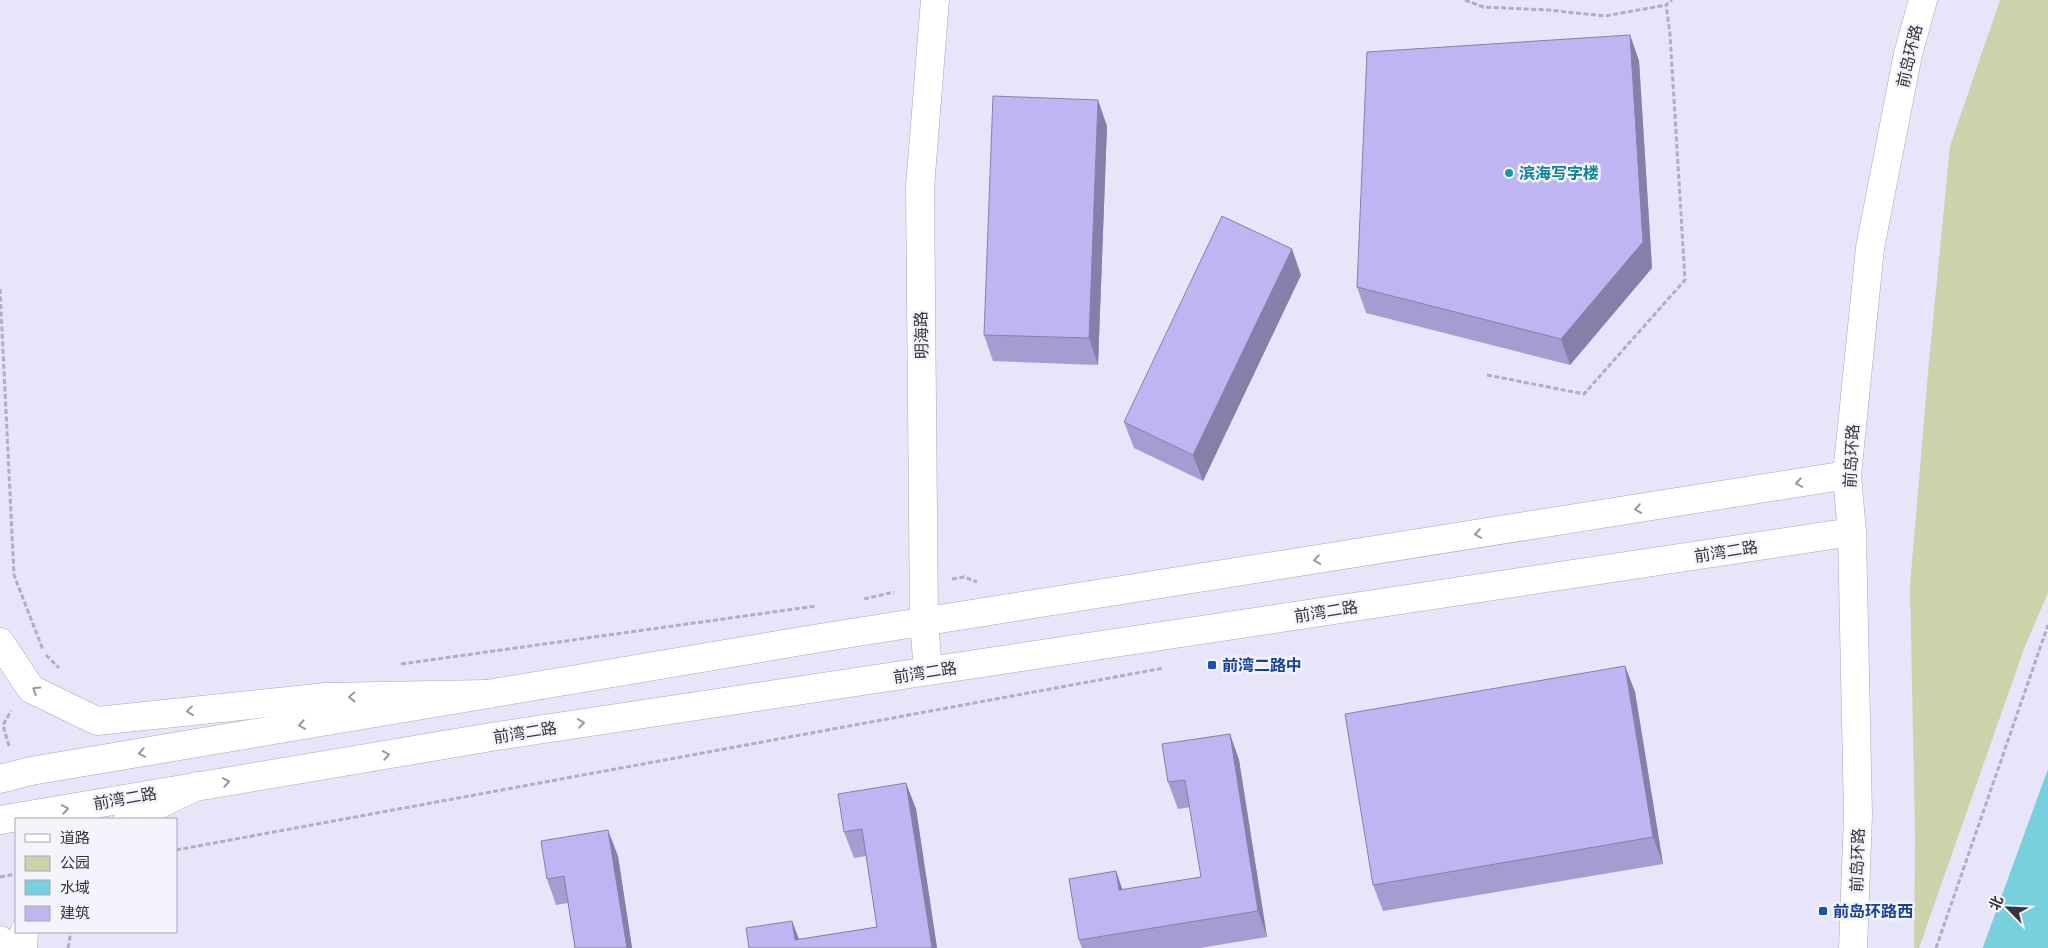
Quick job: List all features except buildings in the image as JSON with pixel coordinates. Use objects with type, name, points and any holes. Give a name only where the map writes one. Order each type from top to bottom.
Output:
[{"type":"street","name":"明海路","points":[[928,671],[924,622],[920,187],[935,0]]},
{"type":"street","name":"前岛环路","points":[[1853,948],[1858,815],[1852,532],[1847,475],[1870,248],[1908,54],[1923,0]]},
{"type":"street","points":[[9,776],[820,638],[1847,475]]},
{"type":"street","name":"前湾二路","points":[[0,820],[497,736],[1852,532]]},
{"type":"street","points":[[0,642],[30,689],[97,721],[326,697],[488,694]]},
{"type":"street","points":[[130,818],[197,786]]},
{"type":"street","points":[[23,948],[24,933]]},
{"type":"street","points":[[0,940],[1,948]]},
{"type":"path","points":[[1465,0],[1483,7],[1548,10],[1605,16],[1666,5],[1672,0]]},
{"type":"path","points":[[1487,375],[1584,394],[1685,280],[1670,34],[1666,5]]},
{"type":"path","points":[[0,288],[14,575],[43,651],[62,672]]},
{"type":"path","points":[[862,599],[964,577],[985,585]]},
{"type":"path","points":[[400,664],[824,605]]},
{"type":"path","points":[[1936,948],[2048,625]]},
{"type":"path","points":[[9,776],[1,725],[27,683],[43,651]]},
{"type":"path","points":[[178,850],[1172,666]]},
{"type":"path","points":[[0,877],[15,874]]},
{"type":"path","points":[[68,948],[71,933]]},
{"type":"green space","points":[[2000,0],[2048,0],[2048,593],[2025,646],[1919,948],[1914,948],[1915,833],[1910,585],[1929,362],[1950,146]]},
{"type":"water","points":[[2048,769],[2048,948],[1983,948],[1983,947]]},
{"type":"place","name":"滨海写字楼","points":[[1509,173]]},
{"type":"place","name":"前湾二路中","points":[[1212,665]]},
{"type":"place","name":"前岛环路西","points":[[1823,911]]}]
